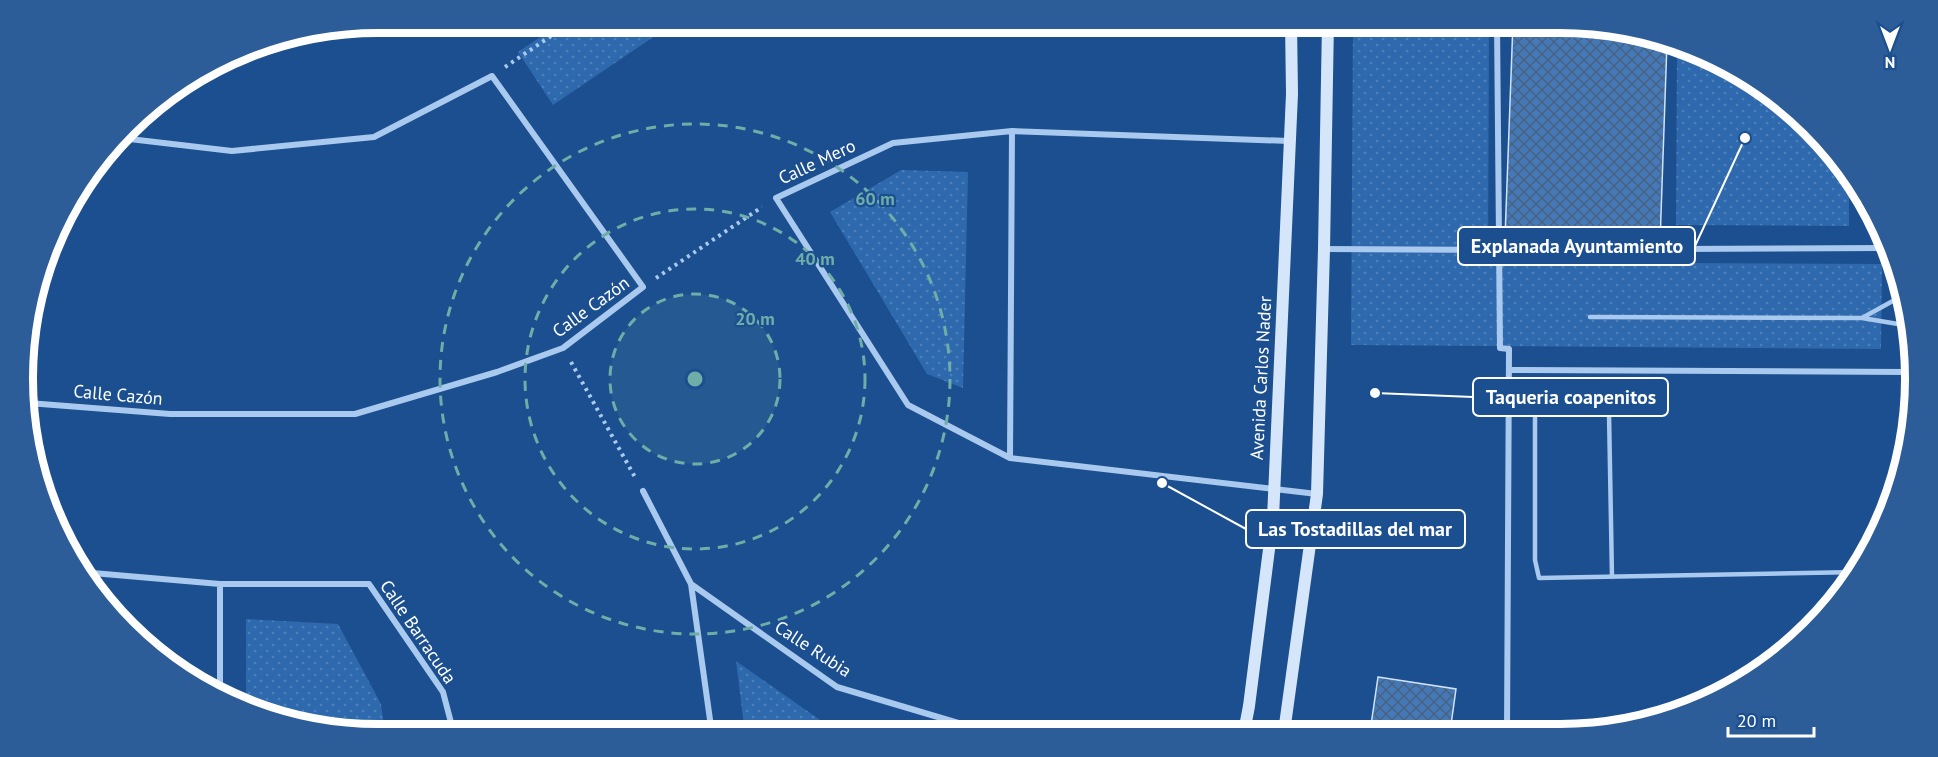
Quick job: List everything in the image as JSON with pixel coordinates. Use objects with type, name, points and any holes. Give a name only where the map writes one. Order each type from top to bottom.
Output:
[{"type":"street","name":"Avenida Carlos Nader","points":[[1246,724],[1273,518],[1292,94],[1291,33]]},
{"type":"street","points":[[1285,724],[1317,494],[1329,33]]},
{"type":"street","points":[[1497,33],[1500,348],[1509,349],[1507,724]]},
{"type":"street","points":[[130,139],[232,151],[374,137],[492,75]]},
{"type":"street","name":"Calle Cazón","points":[[34,403],[170,414],[355,414],[497,372],[563,348],[643,287],[492,75]]},
{"type":"street","points":[[1010,458],[1012,131]]},
{"type":"street","name":"Calle Mero","points":[[1289,141],[1012,131],[893,143],[776,198],[908,405],[1010,458],[1317,494]]},
{"type":"street","points":[[1324,249],[1880,248]]},
{"type":"street","points":[[1509,370],[1905,372]]},
{"type":"street","name":"Calle Rubia","points":[[642,491],[691,584],[711,724]]},
{"type":"street","name":"Calle Barracuda","points":[[93,573],[220,584],[369,584],[443,692],[451,724]]},
{"type":"street","points":[[220,584],[220,685]]},
{"type":"street","name":"Calle Rubia","points":[[691,584],[837,687],[962,724]]},
{"type":"lane","points":[[1862,318],[1895,300]]},
{"type":"lane","points":[[1590,317],[1862,318],[1900,324]]},
{"type":"lane","points":[[1612,577],[1609,413],[1602,399],[1546,397],[1535,412],[1535,560],[1539,578],[1612,577],[1845,572]]},
{"type":"path","points":[[492,75],[555,33]]},
{"type":"path","points":[[643,287],[776,198]]},
{"type":"path","points":[[563,348],[642,491]]},
{"type":"shaded area","points":[[546,33],[659,33],[553,105],[518,52]]},
{"type":"shaded area","points":[[1353,33],[1489,33],[1488,262],[1882,264],[1881,349],[1351,345]]},
{"type":"shaded area","points":[[1677,53],[1732,79],[1770,104],[1804,134],[1834,168],[1849,190],[1849,226],[1676,225]]},
{"type":"shaded area","points":[[901,170],[968,172],[963,388],[927,374],[830,212]]},
{"type":"shaded area","points":[[246,619],[338,624],[381,704],[384,724],[333,721],[311,717],[246,698]]},
{"type":"shaded area","points":[[736,661],[823,722],[831,724],[744,724]]},
{"type":"building","points":[[1513,33],[1605,36],[1667,50],[1660,243],[1505,238]]},
{"type":"building","points":[[1378,677],[1456,689],[1451,724],[1371,724]]},
{"type":"place","name":"Explanada Ayuntamiento","points":[[1745,138]]},
{"type":"place","name":"Taqueria coapenitos","points":[[1375,393]]},
{"type":"place","name":"Las Tostadillas del mar","points":[[1162,483]]}]
